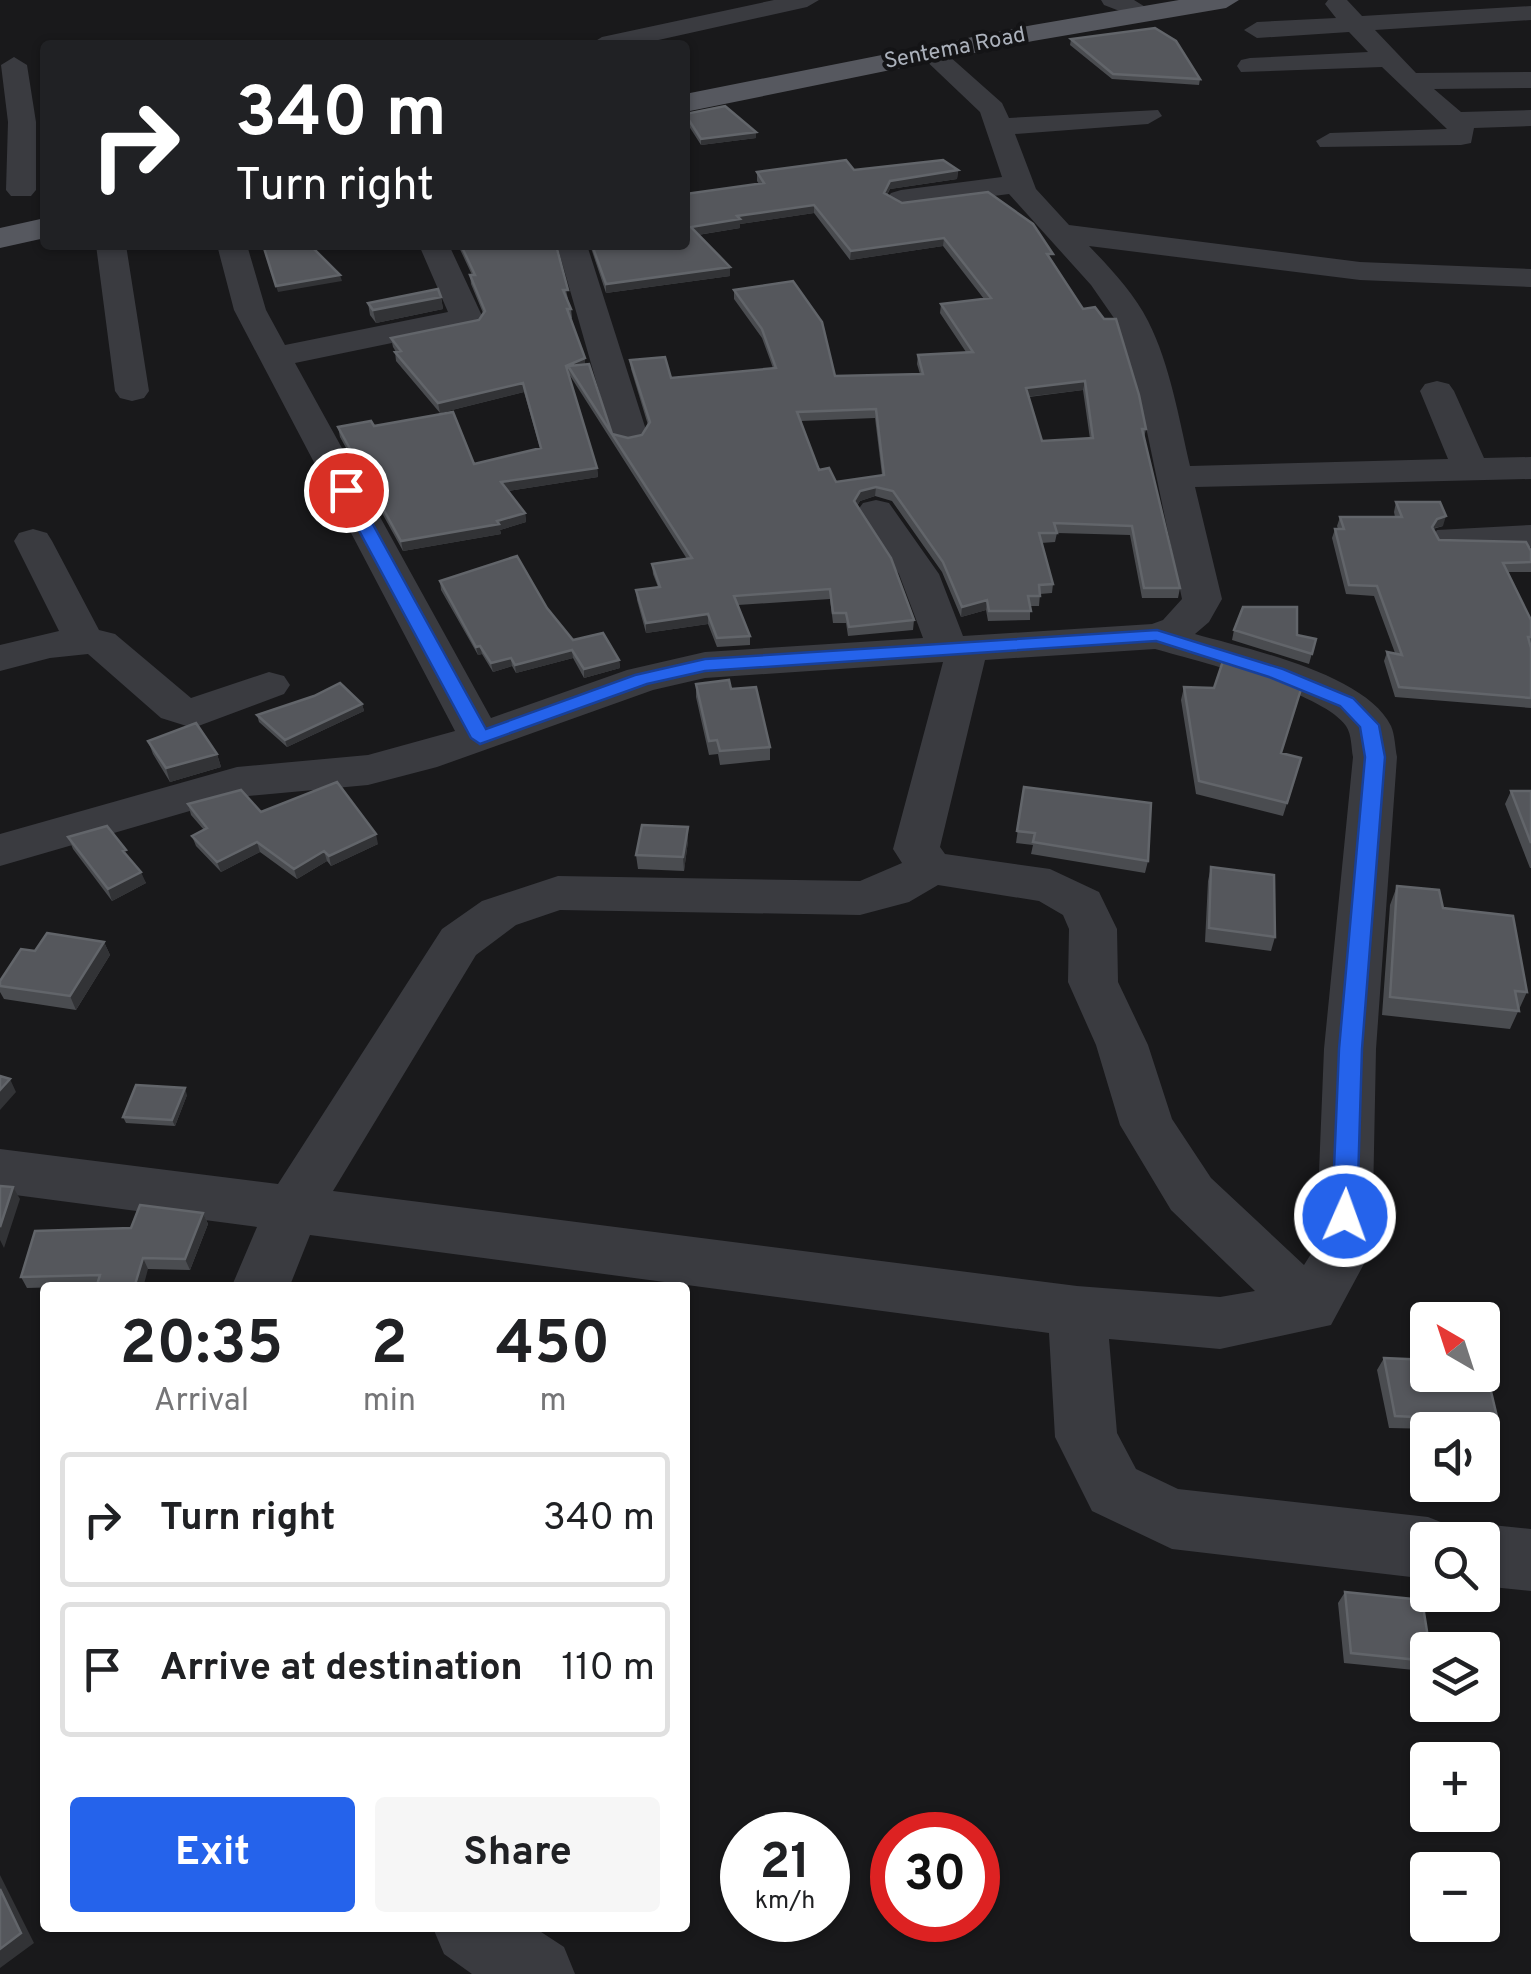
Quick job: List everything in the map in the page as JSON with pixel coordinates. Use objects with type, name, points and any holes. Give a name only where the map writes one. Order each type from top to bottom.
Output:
[{"type":"main road","name":"Sentema Road","points":[[690,102],[931,53],[1226,0]]},
{"type":"main road","points":[[0,238],[40,229]]},
{"type":"street","points":[[625,40],[807,0]]},
{"type":"street","points":[[1113,0],[1143,13]]},
{"type":"street","points":[[1330,141],[1461,137],[1460,126],[1409,81],[1333,0]]},
{"type":"street","points":[[1256,30],[1531,13]]},
{"type":"street","points":[[1250,66],[1414,50]]},
{"type":"street","points":[[0,850],[237,782],[368,770],[480,738],[642,679],[705,665],[1157,636],[1177,628],[1195,614],[1202,599],[1175,477],[1132,321],[1102,278],[1019,184],[987,102],[931,53]]},
{"type":"street","points":[[14,65],[22,122],[22,190]]},
{"type":"street","points":[[1409,81],[1531,80]]},
{"type":"street","points":[[998,127],[1148,116]]},
{"type":"street","points":[[1452,120],[1531,118]]},
{"type":"street","points":[[901,198],[1019,184]]},
{"type":"street","points":[[1059,232],[1150,247],[1360,271],[1531,278]]},
{"type":"street","points":[[113,250],[132,391]]},
{"type":"street","points":[[233,250],[250,310],[480,738]]},
{"type":"street","points":[[274,357],[467,318],[436,250]]},
{"type":"street","points":[[574,250],[629,434]]},
{"type":"street","points":[[1437,392],[1471,470]]},
{"type":"street","points":[[1175,477],[1531,468]]},
{"type":"street","points":[[876,511],[919,574],[958,648],[916,849],[931,868]]},
{"type":"street","points":[[1451,538],[1531,536]]},
{"type":"street","points":[[33,542],[84,640]]},
{"type":"street","points":[[0,1171],[1077,1311],[1220,1323],[1310,1307],[1344,1250],[1350,1049],[1375,757],[1369,725],[1346,702],[1276,673],[1157,636]]},
{"type":"street","points":[[0,658],[84,640],[100,643],[176,708],[193,714],[269,685]]},
{"type":"street","points":[[262,1282],[292,1210],[459,942],[499,913],[558,893],[860,898],[892,890],[931,868],[1050,886],[1082,904],[1093,929],[1093,982],[1122,1045],[1147,1125],[1191,1194],[1310,1307]]},
{"type":"street","points":[[1077,1311],[1086,1436],[1114,1490],[1172,1518],[1410,1546]]},
{"type":"street","points":[[1500,1557],[1531,1560]]},
{"type":"street","points":[[476,1932],[536,1974]]},
{"type":"building","points":[[1155,28],[1176,41],[1200,79],[1113,74],[1071,39]]},
{"type":"building","points":[[725,106],[756,132],[701,139],[690,122],[690,113]]},
{"type":"building","points":[[846,160],[854,170],[943,160],[958,170],[890,181],[884,193],[902,203],[988,192],[1033,224],[1053,254],[1047,254],[1083,309],[1095,307],[1104,319],[1116,319],[1139,395],[1146,429],[1142,429],[1180,588],[1144,588],[1132,526],[1054,523],[1057,533],[1039,533],[1053,584],[1039,585],[1040,596],[1028,596],[1031,611],[989,611],[987,600],[962,607],[943,562],[893,491],[876,487],[860,491],[854,501],[891,558],[914,620],[849,627],[846,613],[833,613],[830,589],[734,596],[750,636],[717,638],[708,614],[646,623],[636,590],[660,587],[652,564],[692,558],[568,366],[589,364],[612,434],[628,438],[642,435],[650,422],[630,360],[665,357],[671,378],[776,368],[762,329],[734,290],[793,281],[822,322],[835,376],[923,374],[918,355],[973,352],[941,304],[991,298],[944,238],[851,251],[814,205],[691,227],[730,267],[606,284],[594,250],[690,250],[690,193],[764,183],[757,172]],"holes":[[[1085,381],[1093,438],[1042,441],[1026,388]],[[876,409],[884,475],[836,482],[829,468],[819,470],[797,412]]]},
{"type":"building","points":[[265,250],[315,250],[340,275],[276,286]]},
{"type":"building","points":[[463,250],[557,250],[568,290],[563,290],[571,309],[567,309],[585,358],[566,366],[597,468],[501,482],[525,513],[497,521],[499,524],[401,541],[338,427],[371,421],[374,426],[453,412],[474,464],[541,448],[523,383],[438,403],[395,352],[401,351],[391,338],[479,320],[485,311],[470,275],[475,275]]},
{"type":"building","points":[[438,289],[441,297],[373,310],[368,303]]},
{"type":"building","points":[[1396,502],[1440,502],[1446,516],[1437,519],[1432,527],[1439,540],[1526,542],[1531,562],[1503,563],[1531,620],[1531,698],[1399,687],[1387,652],[1402,655],[1377,586],[1349,585],[1335,529],[1344,529],[1340,517],[1402,517]]},
{"type":"building","points":[[517,556],[547,608],[573,640],[603,633],[619,660],[584,669],[572,650],[515,665],[511,658],[491,663],[480,646],[476,647],[440,581]]},
{"type":"building","points":[[1243,607],[1297,607],[1297,635],[1316,639],[1312,654],[1234,630]]},
{"type":"building","points":[[1224,658],[1302,686],[1281,753],[1301,758],[1287,803],[1199,781],[1184,687],[1214,688]]},
{"type":"building","points":[[729,680],[731,689],[756,687],[770,747],[720,751],[717,740],[709,741],[696,684]]},
{"type":"building","points":[[340,683],[362,704],[285,740],[257,715],[314,696]]},
{"type":"building","points":[[196,723],[217,754],[166,768],[148,741]]},
{"type":"building","points":[[337,782],[376,834],[329,856],[324,851],[294,869],[257,842],[217,862],[192,836],[207,828],[188,804],[241,790],[261,812]]},
{"type":"building","points":[[1024,787],[1151,803],[1148,861],[1033,842],[1035,833],[1017,831]]},
{"type":"building","points":[[1511,791],[1531,791],[1531,843]]},
{"type":"building","points":[[642,825],[688,827],[683,857],[636,855]]},
{"type":"building","points":[[107,826],[141,872],[108,889],[68,837]]},
{"type":"building","points":[[1211,867],[1274,875],[1275,937],[1209,928]]},
{"type":"building","points":[[1397,886],[1439,890],[1443,908],[1513,916],[1527,992],[1515,991],[1519,1011],[1390,997]]},
{"type":"building","points":[[47,933],[104,942],[70,996],[0,986],[21,949],[35,951]]},
{"type":"building","points":[[0,1076],[10,1079],[0,1090]]},
{"type":"building","points":[[136,1085],[185,1088],[172,1120],[123,1117]]},
{"type":"building","points":[[0,1186],[13,1187],[0,1227]]},
{"type":"building","points":[[140,1205],[203,1213],[185,1259],[143,1258],[136,1282],[98,1282],[100,1275],[21,1277],[35,1231],[131,1228]]},
{"type":"building","points":[[1384,1358],[1410,1359],[1410,1392],[1491,1392],[1496,1412],[1410,1412],[1410,1417],[1395,1416]]},
{"type":"building","points":[[1345,1592],[1410,1599],[1410,1612],[1424,1612],[1427,1632],[1410,1632],[1410,1659],[1351,1653]]},
{"type":"building","points":[[0,1889],[21,1933],[0,1949]]},
{"type":"route","points":[[346,490],[480,738],[642,679],[705,665],[826,654],[1157,636],[1276,673],[1346,702],[1369,725],[1375,757],[1350,1049],[1345,1216]]}]
